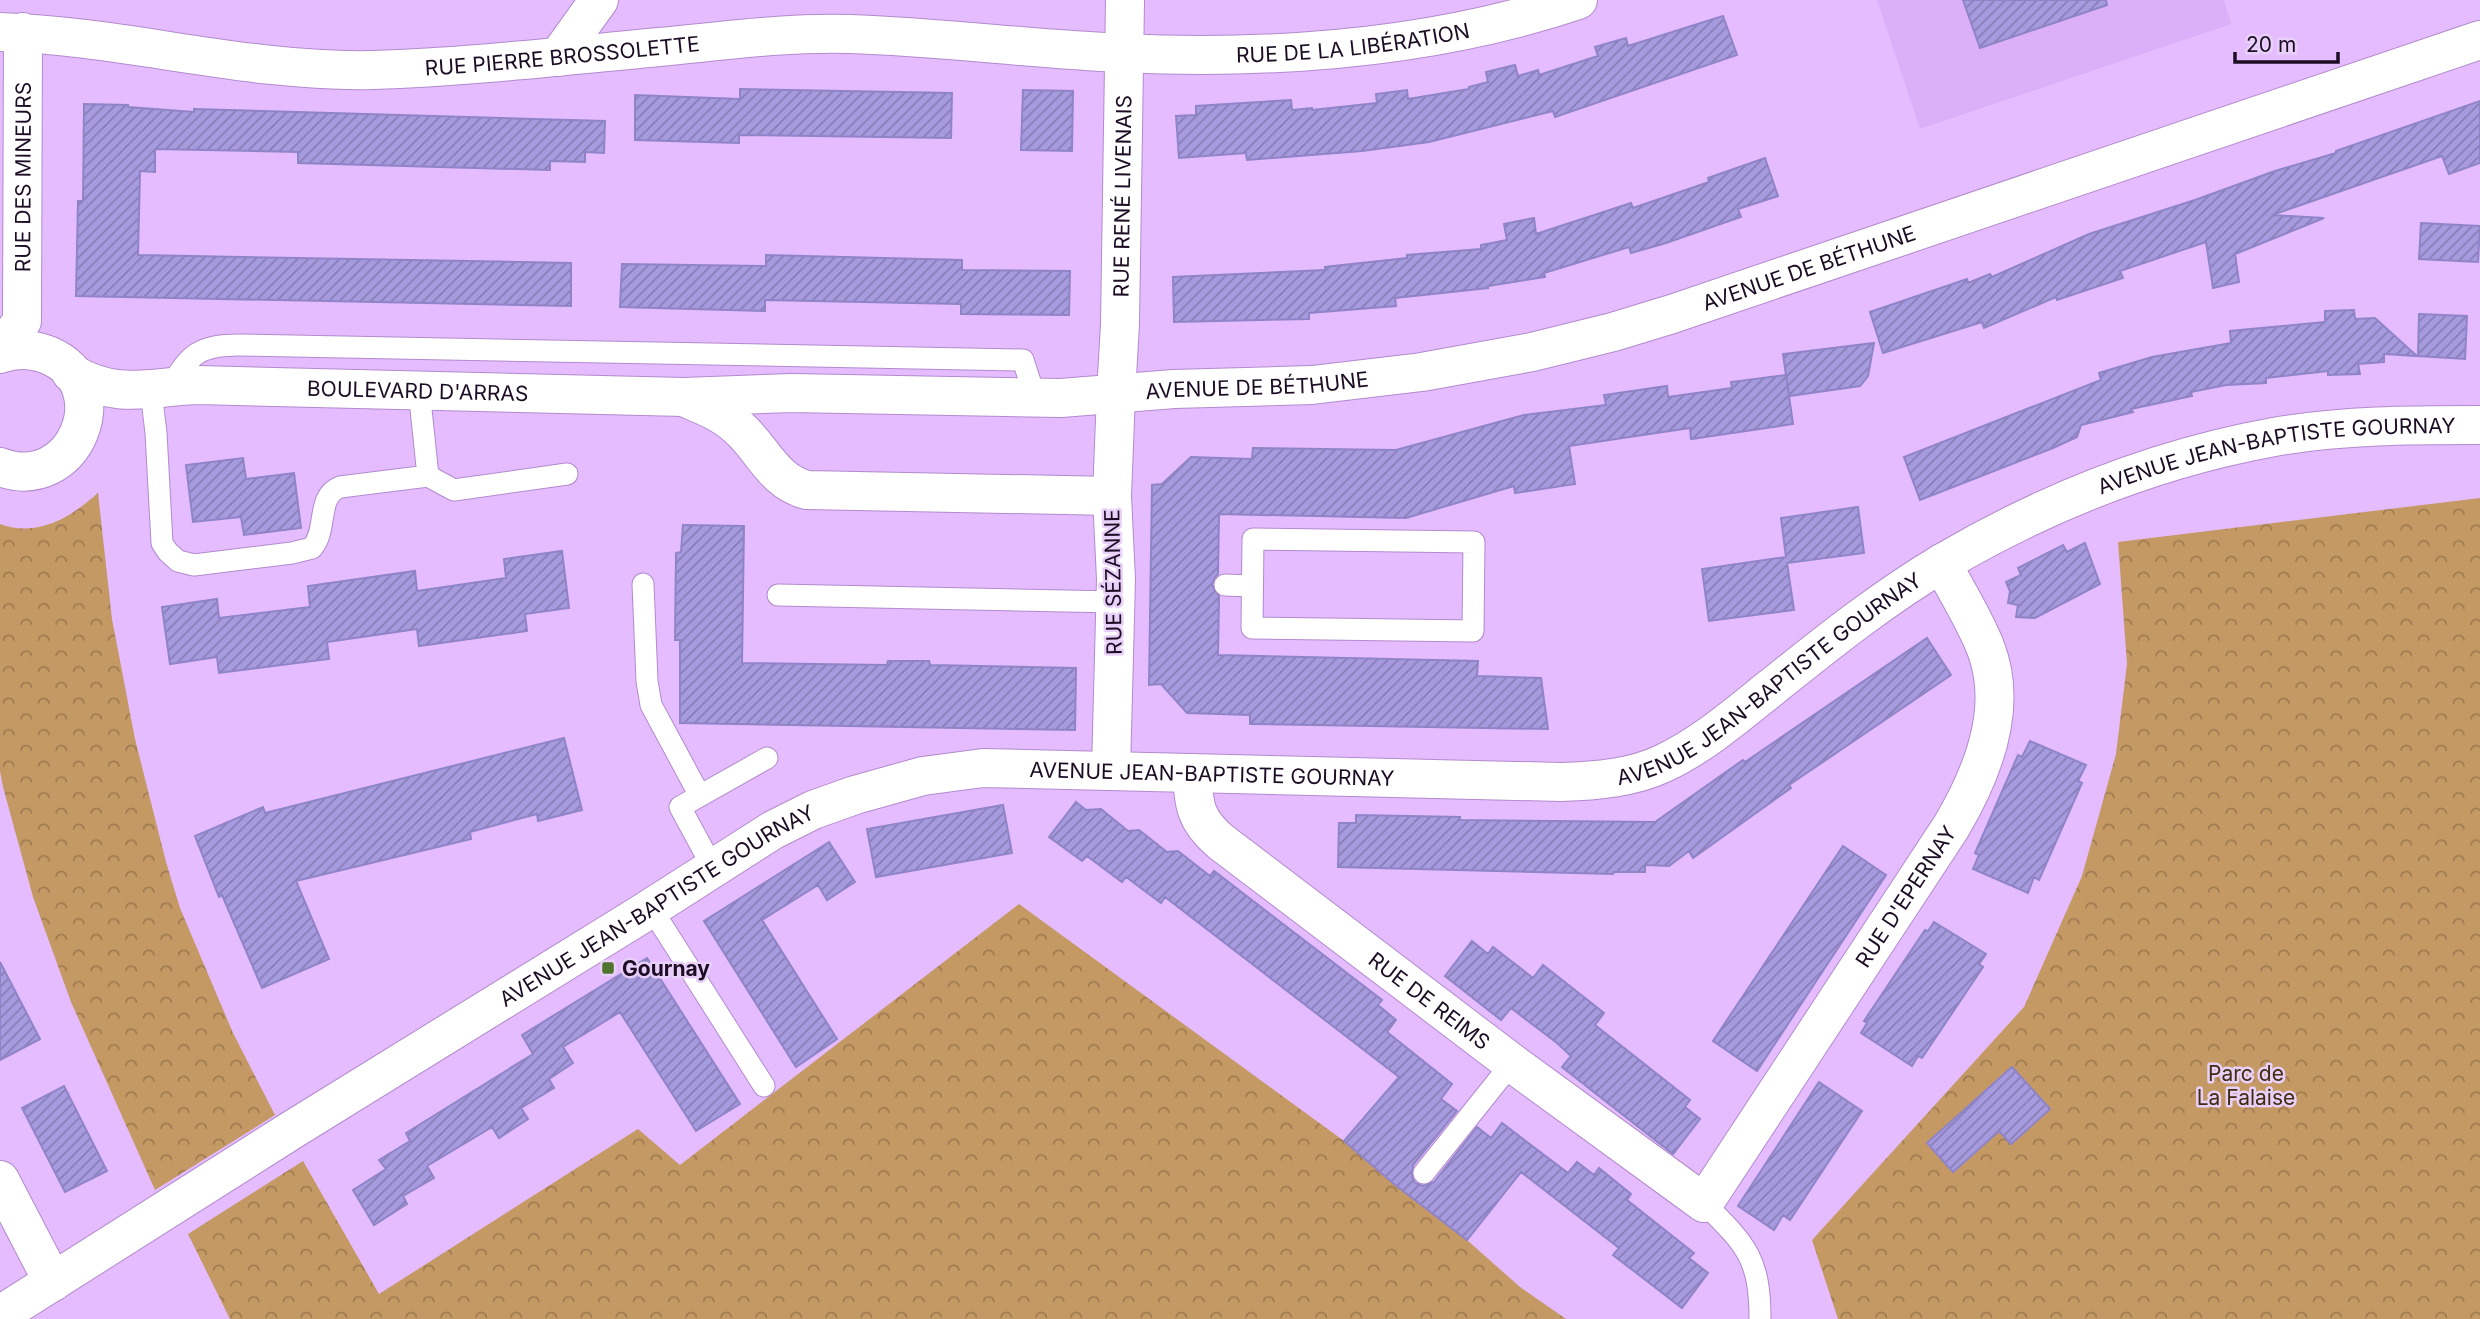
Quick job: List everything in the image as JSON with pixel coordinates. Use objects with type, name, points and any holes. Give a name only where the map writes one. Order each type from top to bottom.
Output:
[{"type":"street","points":[[558,57],[599,0]]},
{"type":"street","name":"RUE RENÉ LIVENAIS","points":[[1116,394],[1120,324],[1125,0]]},
{"type":"street","name":"RUE DE LA LIBÉRATION","points":[[1124,53],[1277,53],[1358,47],[1507,20],[1578,0]]},
{"type":"street","name":"RUE PIERRE BROSSOLETTE","points":[[12,32],[85,38],[262,63],[348,69],[558,57],[778,35],[827,34],[1124,53]]},
{"type":"street","name":"RUE DES MINEURS","points":[[12,32],[22,321]]},
{"type":"street","name":"AVENUE DE BÉTHUNE","points":[[792,393],[1061,398],[1174,389],[1338,383],[1453,367],[1582,340],[1685,309],[2480,40]]},
{"type":"street","points":[[0,353],[22,321],[80,388],[84,404],[83,422],[73,446]]},
{"type":"street","name":"BOULEVARD D'ARRAS","points":[[0,353],[22,349],[58,363],[102,386],[160,389],[198,385],[684,397],[792,393]]},
{"type":"street","name":"BOULEVARD D'ARRAS","points":[[0,467],[17,472],[41,469],[56,463],[117,408],[160,389]]},
{"type":"street","points":[[768,461],[765,432],[768,416],[775,403],[792,393]]},
{"type":"street","name":"RUE SÉZANNE","points":[[1111,770],[1123,587],[1112,496],[1116,394]]},
{"type":"street","points":[[684,397],[731,421],[753,442],[785,482],[807,490],[1112,496]]},
{"type":"street","name":"AVENUE JEAN-BAPTISTE GOURNAY","points":[[0,1315],[713,867],[773,830],[813,810],[923,776],[983,768],[1561,782],[1604,779],[1638,772],[1663,764],[1702,740],[1859,619],[1942,563],[2051,508],[2123,478],[2209,452],[2275,437],[2356,427],[2480,425]]},
{"type":"street","name":"RUE D'EPERNAY","points":[[1704,1203],[1951,827],[1973,788],[1993,720],[1994,681],[1985,647],[1942,563]]},
{"type":"street","name":"RUE DE REIMS","points":[[1192,773],[1197,812],[1200,822],[1209,832],[1513,1063],[1704,1203]]},
{"type":"street","points":[[0,1180],[53,1282]]},
{"type":"lane","points":[[567,474],[454,490],[428,476],[340,487],[332,490],[325,503],[317,541],[312,548],[194,565],[178,561],[162,543],[156,433],[160,389],[194,354],[224,345],[239,345],[1023,360],[1035,397]]},
{"type":"lane","points":[[419,390],[428,476]]},
{"type":"lane","points":[[1253,539],[1474,542],[1473,631],[1252,628],[1252,586],[1253,539]]},
{"type":"lane","points":[[643,584],[647,681],[651,705],[700,796]]},
{"type":"lane","points":[[1225,585],[1252,586]]},
{"type":"lane","points":[[778,595],[1123,587]]},
{"type":"lane","points":[[713,867],[680,807],[768,758]]},
{"type":"lane","points":[[651,908],[764,1086]]},
{"type":"lane","points":[[1424,1172],[1513,1063]]},
{"type":"lane","points":[[1704,1203],[1745,1247],[1760,1287],[1760,1319]]},
{"type":"shaded area","points":[[1877,0],[2224,0],[2231,24],[1920,129]]},
{"type":"green space","points":[[98,493],[112,619],[135,739],[166,862],[180,908],[233,1033],[275,1115],[155,1190],[71,1002],[33,897],[0,771],[0,524],[14,528],[41,527],[77,510]]},
{"type":"green space","name":"Parc de La Falaise","points":[[2480,498],[2480,1319],[1838,1319],[1812,1240],[2024,1007],[2082,876],[2116,754],[2127,664],[2118,542]]},
{"type":"green space","points":[[1019,904],[1344,1141],[1389,1180],[1467,1240],[1520,1287],[1566,1319],[230,1319],[188,1234],[303,1161],[379,1294],[638,1129],[680,1165]]},
{"type":"building","points":[[1963,0],[2106,0],[2107,5],[1980,48]]},
{"type":"building","points":[[1723,16],[1737,55],[1555,117],[1553,111],[1429,142],[1362,151],[1247,160],[1246,153],[1179,158],[1176,116],[1196,115],[1196,106],[1291,100],[1292,110],[1312,110],[1377,103],[1376,94],[1407,90],[1408,99],[1469,89],[1488,82],[1486,72],[1515,65],[1518,76],[1538,70],[1539,75],[1598,56],[1595,47],[1626,38],[1628,46]]},
{"type":"building","points":[[740,89],[952,93],[951,138],[739,135],[739,143],[635,140],[635,95],[740,99]]},
{"type":"building","points":[[1023,90],[1073,91],[1072,151],[1021,150]]},
{"type":"building","points":[[2480,101],[2480,163],[2449,174],[2442,156],[2272,215],[2324,218],[2235,254],[2239,282],[2213,288],[2206,242],[2120,271],[2123,278],[2057,300],[2056,297],[1984,328],[1982,322],[1883,353],[1870,312],[1967,279],[1968,283],[1990,274],[1992,277],[2089,234],[2336,153]]},
{"type":"building","points":[[84,104],[128,105],[194,112],[194,109],[605,121],[604,153],[585,152],[585,162],[550,161],[550,170],[298,163],[298,152],[155,149],[155,172],[140,171],[138,255],[571,263],[571,306],[76,296],[78,201],[83,201]]},
{"type":"building","points":[[1765,158],[1778,196],[1738,209],[1741,217],[1631,253],[1629,247],[1544,273],[1545,277],[1488,288],[1395,298],[1396,306],[1309,313],[1309,319],[1174,322],[1173,277],[1325,270],[1325,267],[1407,258],[1407,255],[1481,249],[1481,245],[1507,240],[1504,224],[1534,218],[1536,234],[1631,203],[1633,208],[1709,182],[1708,178]]},
{"type":"building","points":[[2421,223],[2480,226],[2478,262],[2419,259]]},
{"type":"building","points":[[766,255],[962,260],[962,270],[1070,271],[1069,315],[961,314],[961,304],[765,300],[765,311],[620,307],[622,264],[766,266]]},
{"type":"building","points":[[2354,310],[2355,319],[2375,318],[2417,356],[2384,354],[2384,362],[2358,364],[2360,374],[2328,375],[2328,371],[2266,378],[2266,383],[2226,385],[2191,392],[2192,396],[2131,409],[2133,412],[2081,425],[2077,437],[1920,500],[1904,457],[2101,380],[2099,373],[2152,357],[2231,343],[2230,331],[2325,322],[2325,311]]},
{"type":"building","points":[[2419,314],[2467,316],[2465,359],[2418,356]]},
{"type":"building","points":[[1874,343],[1868,376],[1860,386],[1789,396],[1783,354]]},
{"type":"building","points":[[1786,375],[1793,424],[1691,439],[1690,428],[1569,446],[1575,484],[1515,493],[1514,486],[1406,518],[1219,514],[1218,574],[1212,585],[1219,596],[1218,655],[1478,661],[1477,676],[1541,678],[1548,729],[1250,724],[1250,715],[1187,713],[1161,684],[1149,685],[1152,485],[1162,484],[1191,457],[1252,459],[1253,448],[1396,450],[1524,415],[1606,405],[1604,395],[1667,386],[1668,397],[1732,388],[1731,382]]},
{"type":"building","points":[[243,458],[246,479],[294,473],[301,528],[244,535],[241,517],[193,522],[186,465]]},
{"type":"building","points":[[1858,507],[1864,553],[1787,563],[1794,610],[1709,621],[1702,569],[1786,557],[1781,518]]},
{"type":"building","points":[[683,525],[744,526],[742,663],[887,665],[888,661],[929,661],[930,665],[1076,668],[1075,730],[680,723],[680,640],[675,640],[676,553],[681,552]]},
{"type":"building","points":[[2085,543],[2100,584],[2035,618],[2016,617],[2018,605],[2008,603],[2010,591],[2006,582],[2021,575],[2018,568],[2063,545],[2067,552]]},
{"type":"building","points":[[562,551],[569,608],[525,614],[527,631],[419,646],[417,629],[327,642],[329,659],[219,673],[217,657],[170,664],[162,607],[217,599],[219,618],[310,607],[308,586],[415,571],[417,591],[506,578],[504,559]]},
{"type":"building","points":[[1927,638],[1951,675],[1789,785],[1791,788],[1693,858],[1689,851],[1669,866],[1645,865],[1645,872],[1613,874],[1338,867],[1339,823],[1356,823],[1356,815],[1460,817],[1460,820],[1655,822]]},
{"type":"building","points":[[564,738],[582,810],[538,821],[537,814],[470,832],[471,839],[296,881],[329,959],[262,988],[222,895],[219,897],[195,836],[263,807],[265,813]]},
{"type":"building","points":[[2030,741],[2086,765],[2078,781],[2082,783],[2039,880],[2034,877],[2028,893],[1973,869],[1979,855],[1975,853],[2018,755],[2022,757]]},
{"type":"building","points":[[1076,802],[1086,810],[1101,809],[1128,831],[1139,830],[1167,852],[1178,851],[1210,876],[1214,871],[1382,1000],[1378,1005],[1396,1020],[1387,1032],[1452,1084],[1441,1099],[1457,1111],[1413,1165],[1412,1177],[1415,1183],[1423,1186],[1434,1182],[1477,1127],[1491,1138],[1502,1123],[1568,1173],[1577,1162],[1594,1175],[1599,1168],[1631,1194],[1627,1200],[1694,1253],[1689,1258],[1708,1273],[1682,1308],[1613,1255],[1619,1248],[1521,1172],[1467,1240],[1394,1184],[1344,1141],[1399,1077],[1165,897],[1161,903],[1126,877],[1122,882],[1087,856],[1082,861],[1049,837]]},
{"type":"building","points":[[1003,805],[1012,853],[876,877],[867,829]]},
{"type":"building","points":[[829,842],[855,882],[827,900],[818,885],[762,920],[837,1039],[796,1067],[704,921]]},
{"type":"building","points":[[1843,846],[1886,875],[1757,1071],[1713,1041]]},
{"type":"building","points":[[1934,922],[1986,954],[1979,964],[1983,967],[1922,1058],[1918,1056],[1912,1066],[1861,1033],[1867,1023],[1864,1021],[1925,930],[1928,931]]},
{"type":"building","points":[[1472,941],[1488,954],[1493,947],[1533,978],[1543,965],[1604,1013],[1595,1025],[1690,1100],[1685,1107],[1700,1119],[1673,1154],[1562,1067],[1571,1056],[1557,1043],[1511,1008],[1501,1020],[1445,976]]},
{"type":"building","points":[[647,958],[740,1104],[696,1131],[620,1012],[563,1047],[573,1063],[549,1079],[554,1088],[521,1108],[528,1119],[499,1138],[492,1127],[427,1166],[434,1178],[403,1196],[407,1204],[374,1225],[353,1190],[386,1169],[379,1160],[410,1141],[406,1133],[533,1054],[522,1035]]},
{"type":"building","points":[[0,962],[40,1039],[0,1060]]},
{"type":"building","points":[[2012,1067],[2050,1109],[2011,1144],[1999,1131],[1953,1172],[1927,1143]]},
{"type":"building","points":[[1819,1082],[1862,1111],[1790,1220],[1783,1215],[1774,1230],[1738,1206]]},
{"type":"building","points":[[64,1086],[107,1171],[65,1192],[22,1108]]},
{"type":"place","name":"Gournay","points":[[608,968]]}]
